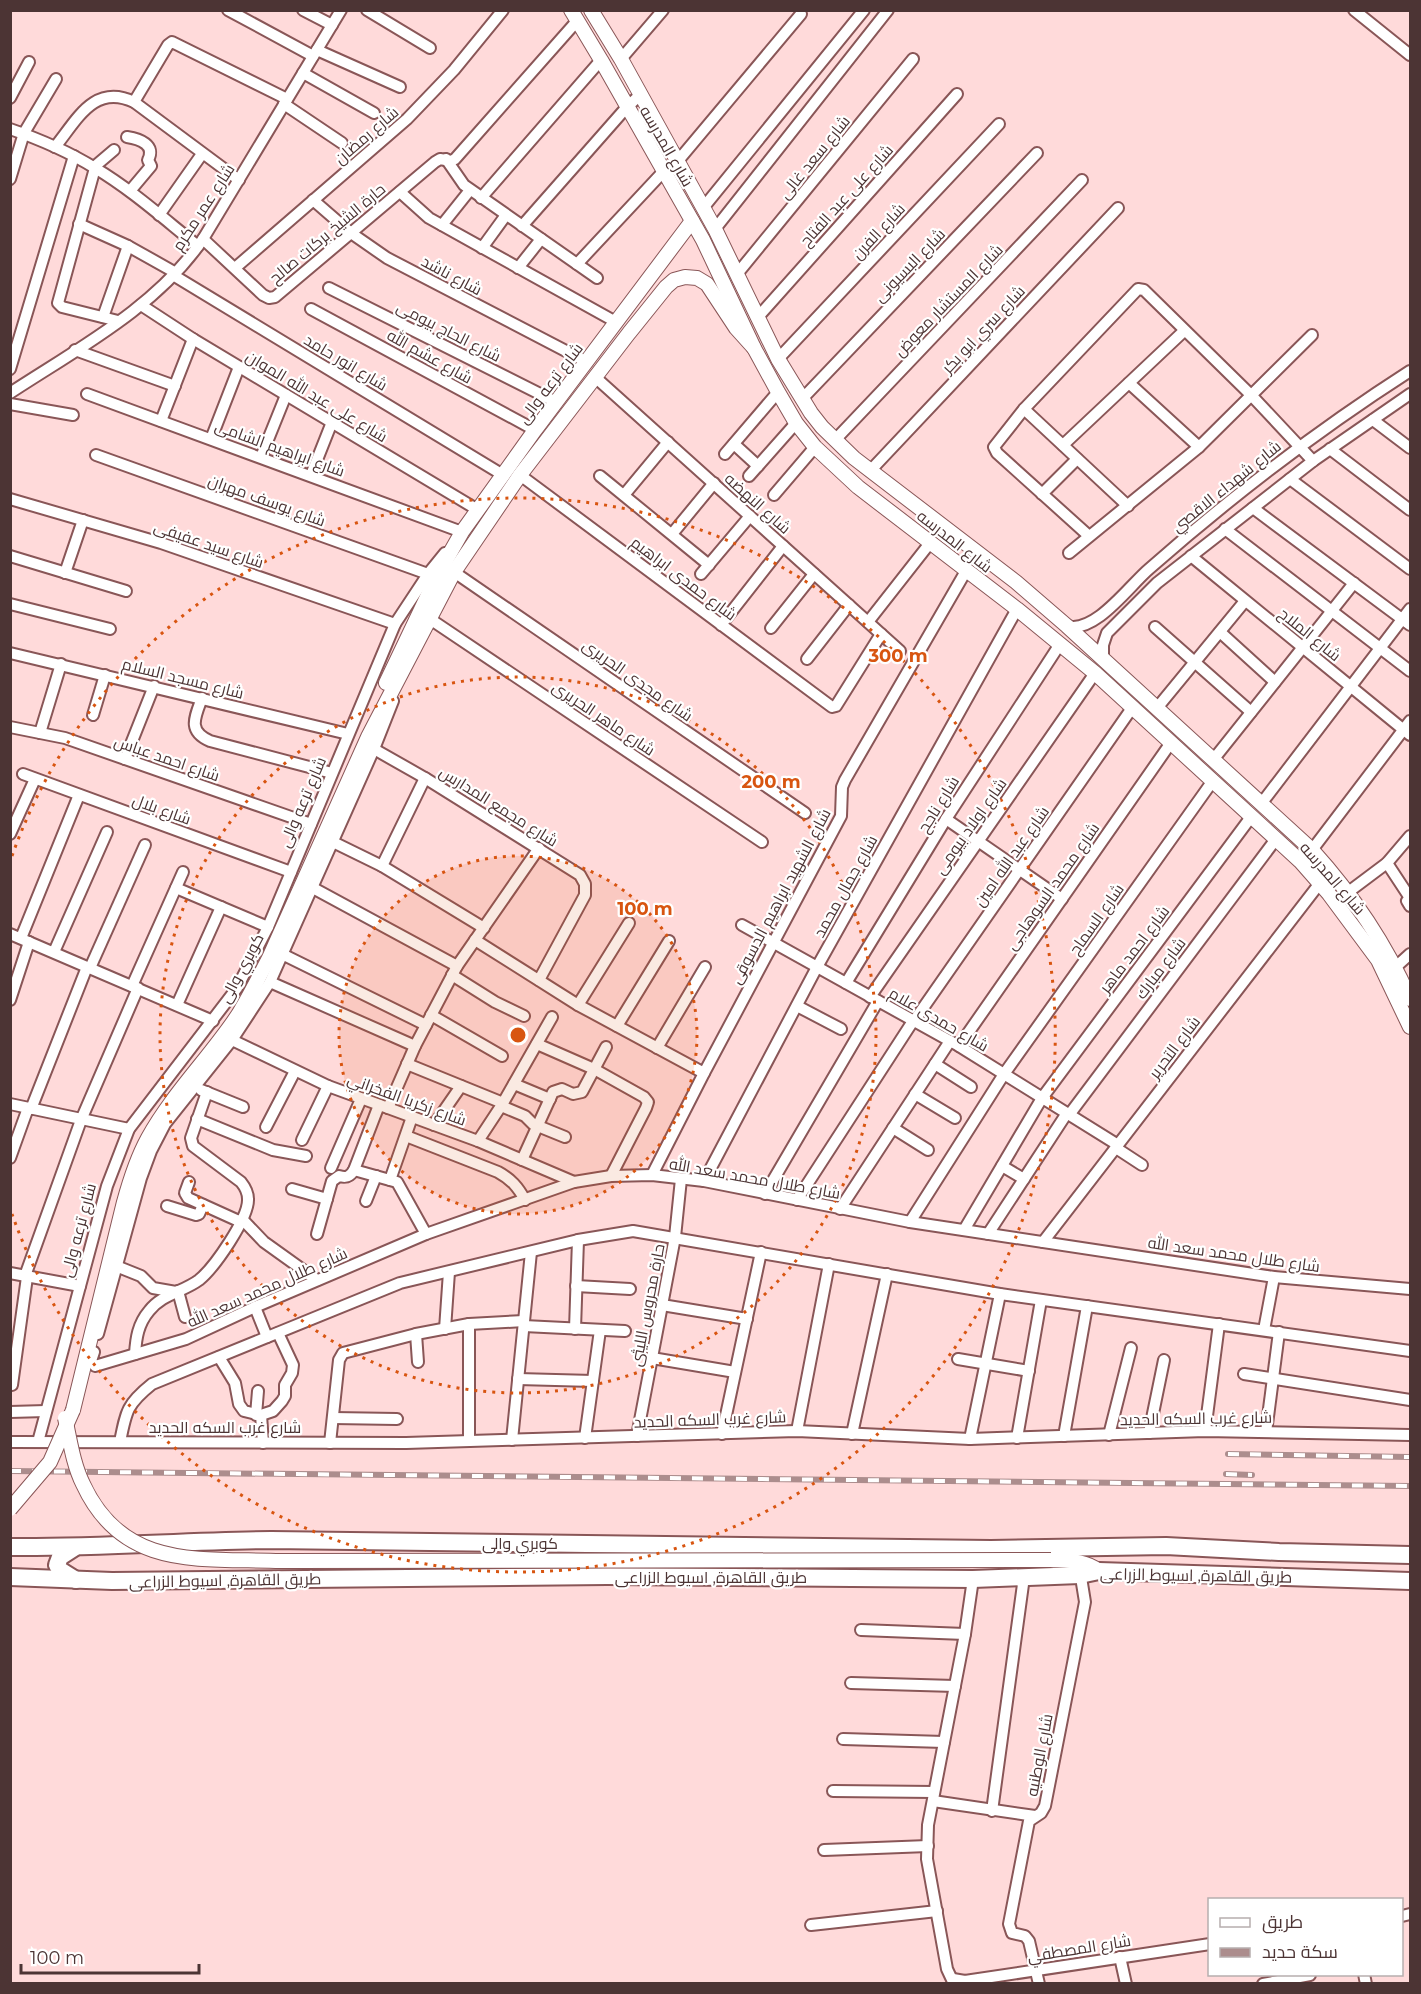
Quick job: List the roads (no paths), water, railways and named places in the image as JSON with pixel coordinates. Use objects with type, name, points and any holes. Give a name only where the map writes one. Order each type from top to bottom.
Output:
[{"type":"highway","name":"طريق القاهرة, اسيوط الزراعى","points":[[10,1547],[74,1548],[200,1541],[271,1540],[990,1549],[1166,1546],[1279,1552],[1410,1555]]},
{"type":"highway","points":[[74,1548],[60,1557],[57,1565],[60,1570],[77,1581]]},
{"type":"highway","points":[[10,1553],[18,1564],[17,1568],[10,1573]]},
{"type":"highway","name":"طريق القاهرة, اسيوط الزراعى","points":[[10,1577],[77,1581],[607,1576],[973,1579],[1024,1577],[1080,1568],[1099,1571],[1410,1581]]},
{"type":"main road","name":"شارع المدرسه","points":[[591,10],[621,59],[715,229],[778,359],[810,413],[854,458],[1016,582],[1067,626],[1312,850],[1347,893],[1410,999]]},
{"type":"main road","name":"شارع المدرسه","points":[[574,16],[703,240],[778,393],[796,423],[815,447],[842,473],[1017,609],[1095,673],[1300,861],[1371,950],[1392,972],[1410,1026]]},
{"type":"main road","name":"شارع ترعه والى","points":[[462,532],[535,430],[692,221]]},
{"type":"main road","name":"شارع ترعه والى","points":[[417,642],[454,572],[520,475],[666,287],[674,280],[685,277],[697,278],[706,284],[736,328],[754,348]]},
{"type":"main road","points":[[842,473],[854,458]]},
{"type":"main road","name":"كوبري والى","points":[[10,1500],[44,1459],[69,1414],[122,1202],[145,1139],[162,1111],[236,1015],[252,987],[276,937],[398,655],[437,576],[462,532]]},
{"type":"main road","name":"كوبري والى","points":[[10,1509],[50,1462],[69,1414],[133,1170],[147,1140],[163,1112],[237,1016],[254,987],[369,737],[417,642]]},
{"type":"main road","name":"كوبري والى","points":[[69,1414],[84,1462],[98,1495],[124,1526],[137,1534],[175,1548],[281,1552],[668,1553],[722,1552],[750,1546]]},
{"type":"main road","name":"كوبري والى","points":[[69,1414],[75,1464],[91,1500],[118,1533],[132,1542],[174,1557],[281,1561],[1051,1560],[1080,1568]]},
{"type":"street","points":[[228,10],[315,53],[400,87]]},
{"type":"street","points":[[303,10],[332,26]]},
{"type":"street","name":"شارع عمر مكرم","points":[[10,393],[141,305],[175,274],[200,243],[341,10]]},
{"type":"street","points":[[367,10],[430,48]]},
{"type":"street","name":"شارع رمضان","points":[[235,268],[407,119],[454,70],[503,10]]},
{"type":"street","points":[[621,59],[663,10]]},
{"type":"street","points":[[703,208],[864,10]]},
{"type":"street","points":[[715,229],[888,10]]},
{"type":"street","points":[[1354,10],[1367,14],[1410,54]]},
{"type":"street","points":[[677,162],[801,14]]},
{"type":"street","name":"حارة الشيخ بركات صالح","points":[[10,129],[55,147],[95,168],[235,268],[264,295],[269,298],[275,297],[435,162],[440,159],[451,161],[455,159],[574,16]]},
{"type":"street","points":[[134,102],[172,42],[286,102],[342,143]]},
{"type":"street","name":"شارع سعد غالى","points":[[737,274],[913,59]]},
{"type":"street","points":[[481,198],[601,60]]},
{"type":"street","points":[[10,98],[29,62]]},
{"type":"street","points":[[303,73],[374,113]]},
{"type":"street","points":[[10,179],[24,134],[56,79]]},
{"type":"street","name":"شارع على عبد الفتاح","points":[[758,316],[957,94]]},
{"type":"street","points":[[522,226],[640,95]]},
{"type":"street","points":[[55,147],[87,107],[98,99],[123,96],[239,180]]},
{"type":"street","name":"شارع الفرن","points":[[778,359],[999,124]]},
{"type":"street","points":[[127,137],[142,141],[150,149],[151,154],[148,160],[151,166],[130,191]]},
{"type":"street","points":[[114,150],[95,168],[58,303],[62,307],[118,321]]},
{"type":"street","name":"شارع البسيونى","points":[[802,399],[1037,153]]},
{"type":"street","points":[[159,215],[202,154]]},
{"type":"street","points":[[10,369],[74,156]]},
{"type":"street","points":[[446,159],[461,183],[597,278]]},
{"type":"street","points":[[577,264],[663,172]]},
{"type":"street","name":"شارع المستشار معوض","points":[[835,440],[1083,180]]},
{"type":"street","points":[[442,225],[470,190]]},
{"type":"street","points":[[400,192],[429,218],[616,322]]},
{"type":"street","name":"شارع ناشد","points":[[313,200],[351,233],[387,258],[586,362]]},
{"type":"street","name":"شارع سري ابو بكر","points":[[870,471],[1118,208]]},
{"type":"street","points":[[482,248],[506,215]]},
{"type":"street","name":"شارع انور حامد","points":[[79,224],[128,246],[503,475]]},
{"type":"street","points":[[518,268],[541,239]]},
{"type":"street","points":[[103,317],[128,246]]},
{"type":"street","name":"شارع الحاج بيومى","points":[[329,288],[556,402]]},
{"type":"street","points":[[1089,536],[997,453],[994,447],[1024,409],[1138,289],[1144,290],[1252,396],[1313,461]]},
{"type":"street","name":"شارع على عبد الله الموان","points":[[141,305],[285,395],[478,510]]},
{"type":"street","name":"شارع عشم الله","points":[[311,309],[535,430]]},
{"type":"street","points":[[1063,445],[1185,331]]},
{"type":"street","points":[[1069,553],[1199,447],[1312,335]]},
{"type":"street","points":[[161,421],[193,339]]},
{"type":"street","points":[[75,350],[175,386]]},
{"type":"street","points":[[211,439],[239,367]]},
{"type":"street","name":"شارع النهضه","points":[[595,377],[900,651]]},
{"type":"street","name":"شارع شهداء الاقصي","points":[[1067,626],[1080,627],[1094,621],[1146,571],[1196,528],[1299,446],[1407,377]]},
{"type":"street","points":[[1129,383],[1199,447]]},
{"type":"street","points":[[725,454],[778,393]]},
{"type":"street","name":"شارع ابراهيم الشامى","points":[[87,394],[462,532]]},
{"type":"street","name":"شارع شهداء الاقصي","points":[[1102,658],[1105,639],[1111,628],[1157,583],[1313,461],[1410,394]]},
{"type":"street","points":[[261,458],[285,395]]},
{"type":"street","points":[[10,404],[73,415]]},
{"type":"street","points":[[1024,409],[1128,506]]},
{"type":"street","points":[[1372,420],[1410,448]]},
{"type":"street","points":[[311,476],[332,422]]},
{"type":"street","points":[[749,476],[796,423]]},
{"type":"street","points":[[624,495],[668,442]]},
{"type":"street","points":[[734,444],[758,466]]},
{"type":"street","points":[[774,495],[815,447]]},
{"type":"street","points":[[1330,449],[1410,510]]},
{"type":"street","name":"شارع يوسف مهران","points":[[96,454],[428,574]]},
{"type":"street","points":[[1042,494],[1077,459]]},
{"type":"street","name":"شارع حمدى ابراهيم","points":[[520,475],[828,706],[836,706],[881,634]]},
{"type":"street","points":[[600,476],[709,565]]},
{"type":"street","points":[[1290,479],[1410,568]]},
{"type":"street","points":[[672,534],[714,483]]},
{"type":"street","name":"شارع سيد عفيفى","points":[[10,499],[161,543],[395,624]]},
{"type":"street","points":[[1253,508],[1407,622]]},
{"type":"street","points":[[701,574],[750,516]]},
{"type":"street","points":[[65,573],[83,520]]},
{"type":"street","points":[[1226,529],[1410,671]]},
{"type":"street","name":"شارع ترعه والى","points":[[38,1442],[107,1186],[129,1129],[237,988],[268,927],[395,624],[428,574],[462,532]]},
{"type":"street","points":[[868,622],[930,543]]},
{"type":"street","points":[[721,624],[783,546]]},
{"type":"street","points":[[10,556],[126,591]]},
{"type":"street","name":"شارع الملاح","points":[[1191,556],[1350,686],[1408,729]]},
{"type":"street","name":"شارع الشهيد ابراهيم الدسوقى","points":[[652,1175],[772,942],[841,816],[844,780],[966,571]]},
{"type":"street","name":"شارع مجدى الحريرى","points":[[454,572],[805,813]]},
{"type":"street","points":[[771,628],[814,574]]},
{"type":"street","points":[[1213,760],[1354,583]]},
{"type":"street","points":[[1157,708],[1245,601]]},
{"type":"street","points":[[10,604],[110,629]]},
{"type":"street","points":[[807,658],[849,605]]},
{"type":"street","name":"شارع جمال محمد","points":[[704,1181],[817,967],[1017,609]]},
{"type":"street","points":[[1261,804],[1380,648],[1407,622],[1410,609]]},
{"type":"street","name":"شارع ماهر الحريرى","points":[[430,620],[762,842]]},
{"type":"street","points":[[1155,627],[1251,712]]},
{"type":"street","points":[[1220,632],[1275,682]]},
{"type":"street","name":"شارع ترعه والى","points":[[91,1361],[141,1178],[151,1150],[165,1124],[232,1040],[270,982],[374,749],[417,642]]},
{"type":"street","name":"شارع ناجح","points":[[846,983],[946,819],[1060,644]]},
{"type":"street","name":"شارع مسجد السلام","points":[[10,653],[348,734]]},
{"type":"street","points":[[40,733],[61,664]]},
{"type":"street","name":"شارع اولاد بيومى","points":[[765,1194],[874,999],[978,841],[1095,673]]},
{"type":"street","points":[[93,715],[105,675]]},
{"type":"street","points":[[125,759],[154,686]]},
{"type":"street","points":[[202,698],[194,721],[201,737],[332,773]]},
{"type":"street","name":"شارع عبد الله امين","points":[[797,1200],[913,1021],[1132,708]]},
{"type":"street","name":"شارع احمد عباس","points":[[10,727],[65,738],[311,824]]},
{"type":"street","points":[[1312,850],[1408,729]]},
{"type":"street","name":"شارع محمد السوهاجى","points":[[840,1209],[935,1064],[954,1044],[1062,899],[1170,744]]},
{"type":"street","name":"شارع مجمع المدارس","points":[[374,749],[425,778],[580,875],[585,884],[585,895],[539,980]]},
{"type":"street","name":"شارع بلال","points":[[22,774],[291,872]]},
{"type":"street","points":[[382,866],[425,778]]},
{"type":"street","points":[[10,834],[35,779]]},
{"type":"street","name":"شارع السماح","points":[[910,1222],[1004,1074],[1212,782]]},
{"type":"street","points":[[10,1000],[20,938],[79,795]]},
{"type":"street","name":"شارع احمد ماهر","points":[[964,1230],[1042,1098],[1251,817]]},
{"type":"street","points":[[946,819],[1062,899]]},
{"type":"street","points":[[54,952],[107,832]]},
{"type":"street","points":[[1347,893],[1387,863],[1410,836]]},
{"type":"street","name":"شارع مبارك","points":[[988,1234],[1068,1114],[1275,839]]},
{"type":"street","points":[[333,842],[382,866],[484,928]]},
{"type":"street","points":[[10,1158],[89,967],[145,845]]},
{"type":"street","points":[[317,1234],[335,1178],[339,1176],[346,1178],[351,1175],[383,1106],[455,971],[539,848]]},
{"type":"street","points":[[1387,863],[1410,898],[1407,901],[1410,906]]},
{"type":"street","name":"شارع التحرير","points":[[1043,1242],[1330,870]]},
{"type":"street","points":[[12,1385],[13,1363],[26,1277],[81,1120],[183,872]]},
{"type":"street","points":[[176,888],[268,927]]},
{"type":"street","points":[[313,888],[455,971],[495,1002],[524,1016]]},
{"type":"street","points":[[177,1005],[221,907]]},
{"type":"street","points":[[578,1005],[629,923]]},
{"type":"street","name":"شارع حمدى علام","points":[[742,925],[954,1044],[1068,1114],[1142,1165]]},
{"type":"street","points":[[20,938],[213,1021]]},
{"type":"street","points":[[475,940],[578,1005],[704,1073]]},
{"type":"street","points":[[617,1026],[669,941]]},
{"type":"street","points":[[1392,972],[1410,954]]},
{"type":"street","points":[[284,955],[429,1020],[502,1056]]},
{"type":"street","points":[[657,1048],[705,967]]},
{"type":"street","points":[[270,982],[415,1047]]},
{"type":"street","points":[[797,1006],[841,1029]]},
{"type":"street","points":[[478,1141],[552,1017]]},
{"type":"street","name":"شارع زكريا الفخراني","points":[[232,1040],[328,1086],[478,1141],[574,1182]]},
{"type":"street","points":[[537,1044],[594,1069],[644,1097],[648,1102],[611,1176]]},
{"type":"street","points":[[522,1160],[553,1092],[562,1089],[573,1094],[582,1092],[606,1047]]},
{"type":"street","points":[[407,1064],[502,1104],[525,1116],[537,1126],[565,1137]]},
{"type":"street","points":[[935,1064],[971,1087]]},
{"type":"street","points":[[266,1127],[295,1071]]},
{"type":"street","points":[[514,1084],[550,1099]]},
{"type":"street","points":[[302,1140],[328,1086]]},
{"type":"street","points":[[434,1125],[461,1086]]},
{"type":"street","points":[[195,1087],[243,1107]]},
{"type":"street","points":[[135,1354],[136,1338],[141,1323],[150,1310],[161,1299],[200,1279],[210,1269],[242,1220],[248,1198],[241,1182],[193,1146],[191,1138],[207,1092]]},
{"type":"street","points":[[915,1094],[955,1118]]},
{"type":"street","points":[[331,1168],[361,1098]]},
{"type":"street","points":[[10,1104],[129,1129]]},
{"type":"street","points":[[390,1180],[412,1117]]},
{"type":"street","points":[[197,1119],[273,1150],[306,1156]]},
{"type":"street","points":[[893,1128],[928,1150]]},
{"type":"street","points":[[405,1137],[498,1172],[518,1187],[525,1200]]},
{"type":"street","points":[[1002,1166],[1024,1179]]},
{"type":"street","points":[[354,1170],[390,1180],[399,1185],[426,1234]]},
{"type":"street","name":"شارع طلال محمد سعد الله","points":[[91,1361],[95,1366],[186,1340],[255,1307],[426,1234],[574,1182],[611,1176],[652,1175],[704,1181],[840,1209],[988,1234],[1274,1277],[1410,1289]]},
{"type":"street","points":[[366,1201],[376,1176]]},
{"type":"street","name":"حارة محروس الليثى","points":[[637,1436],[675,1237],[681,1179]]},
{"type":"street","points":[[189,1182],[185,1196],[242,1220],[264,1242],[317,1280]]},
{"type":"street","points":[[292,1189],[327,1199]]},
{"type":"street","points":[[167,1206],[196,1215],[199,1214],[203,1205]]},
{"type":"street","points":[[120,1442],[126,1411],[137,1396],[152,1384],[400,1283],[578,1240],[633,1231],[1000,1294],[1410,1351]]},
{"type":"street","points":[[575,1329],[578,1240]]},
{"type":"street","points":[[512,1440],[531,1252]]},
{"type":"street","points":[[722,1434],[761,1252]]},
{"type":"street","points":[[797,1431],[829,1264]]},
{"type":"street","points":[[116,1266],[141,1276],[153,1288],[177,1291]]},
{"type":"street","points":[[445,1329],[449,1272]]},
{"type":"street","points":[[10,1274],[80,1286]]},
{"type":"street","points":[[852,1434],[886,1274]]},
{"type":"street","points":[[1264,1329],[1274,1277]]},
{"type":"street","points":[[576,1286],[630,1289]]},
{"type":"street","points":[[177,1291],[185,1317]]},
{"type":"street","points":[[970,1439],[1000,1294]]},
{"type":"street","points":[[1017,1438],[1041,1300]]},
{"type":"street","points":[[662,1305],[747,1318]]},
{"type":"street","points":[[1064,1436],[1087,1306]]},
{"type":"street","points":[[219,1357],[235,1383],[239,1404],[244,1411],[258,1415],[273,1410],[282,1401],[293,1365],[255,1307]]},
{"type":"street","points":[[330,1443],[339,1360],[344,1353],[416,1334],[468,1324],[524,1323],[575,1329],[625,1331]]},
{"type":"street","points":[[468,1324],[469,1441]]},
{"type":"street","points":[[1205,1431],[1219,1324]]},
{"type":"street","points":[[585,1438],[600,1330]]},
{"type":"street","points":[[1266,1432],[1280,1332]]},
{"type":"street","points":[[416,1334],[418,1362]]},
{"type":"street","points":[[1109,1435],[1131,1348]]},
{"type":"street","points":[[652,1358],[735,1372]]},
{"type":"street","points":[[958,1359],[1029,1371]]},
{"type":"street","points":[[327,1363],[339,1360]]},
{"type":"street","points":[[1149,1433],[1164,1360]]},
{"type":"street","points":[[1244,1374],[1410,1400]]},
{"type":"street","points":[[518,1378],[593,1381]]},
{"type":"street","points":[[258,1391],[258,1415],[263,1443]]},
{"type":"street","points":[[10,1412],[46,1411]]},
{"type":"street","points":[[333,1418],[397,1419]]},
{"type":"street","name":"شارع غرب السكه الحديد","points":[[10,1442],[330,1443],[797,1431],[970,1439],[1205,1431],[1410,1435]]},
{"type":"street","name":"شارع الوطنيه","points":[[1036,1970],[1029,1941],[1025,1936],[1012,1933],[1009,1924],[1029,1821],[1041,1813],[1045,1806],[1085,1602],[1080,1568]]},
{"type":"street","points":[[992,1811],[1024,1577]]},
{"type":"street","points":[[954,1981],[947,1969],[927,1859],[928,1825],[965,1634],[973,1579]]},
{"type":"street","points":[[861,1630],[965,1634]]},
{"type":"street","points":[[851,1683],[955,1686]]},
{"type":"street","points":[[843,1739],[944,1742]]},
{"type":"street","points":[[833,1791],[933,1797],[992,1811],[1035,1816]]},
{"type":"street","points":[[824,1850],[928,1846]]},
{"type":"street","points":[[811,1925],[937,1911]]},
{"type":"street","name":"شارع المصطفي","points":[[954,1981],[987,1981],[1036,1970],[1208,1944]]},
{"type":"street","points":[[1120,1957],[1126,1983]]},
{"type":"street","points":[[1036,1970],[1039,1983]]},
{"type":"street","points":[[1263,1983],[1311,1978]]},
{"type":"railway","points":[[1228,1454],[1410,1457]]},
{"type":"railway","points":[[10,1471],[1410,1486]]},
{"type":"railway","points":[[1226,1474],[1252,1475]]}]
